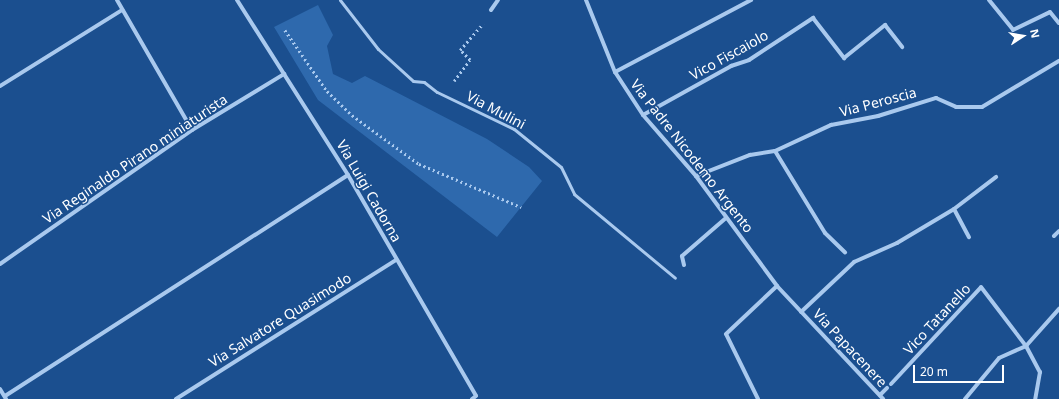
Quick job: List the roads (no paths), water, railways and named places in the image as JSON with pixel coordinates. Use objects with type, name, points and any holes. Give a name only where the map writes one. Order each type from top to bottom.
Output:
[{"type":"street","points":[[116,0],[192,130]]},
{"type":"street","name":"Via Luigi Cadorna","points":[[237,0],[348,174],[474,398]]},
{"type":"street","points":[[492,10],[498,0]]},
{"type":"street","name":"Via Padre Nicodemo Argento","points":[[586,0],[615,72],[643,115],[696,176],[777,286],[801,312]]},
{"type":"street","points":[[615,72],[750,0]]},
{"type":"street","points":[[989,0],[1013,30],[1050,12],[1059,23]]},
{"type":"street","points":[[0,86],[122,10]]},
{"type":"street","name":"Vico Fiscaiolo","points":[[643,115],[731,66],[749,60],[813,18],[844,58],[885,25],[902,48]]},
{"type":"street","name":"Via Peroscia","points":[[696,176],[750,155],[775,151],[831,125],[878,116],[936,98],[956,107],[982,107],[1059,61]]},
{"type":"street","name":"Via Reginaldo Pirano miniaturista","points":[[0,264],[192,130],[284,74]]},
{"type":"street","points":[[775,151],[825,233],[845,252]]},
{"type":"street","points":[[0,389],[6,398],[348,174]]},
{"type":"street","points":[[801,312],[854,262],[897,243],[954,209],[996,177]]},
{"type":"street","points":[[954,209],[969,236]]},
{"type":"street","points":[[684,265],[682,256],[726,218]]},
{"type":"street","points":[[1054,236],[1059,231]]},
{"type":"street","name":"Via Salvatore Quasimodo","points":[[176,399],[396,260]]},
{"type":"street","points":[[758,399],[726,334],[777,286]]},
{"type":"street","name":"Vico Tatanello","points":[[891,384],[981,287],[1026,346]]},
{"type":"street","points":[[965,399],[999,358],[1026,346],[1059,309]]},
{"type":"street","name":"Via Papacenere","points":[[801,312],[883,399]]},
{"type":"street","points":[[1026,346],[1040,372],[1035,399]]},
{"type":"street","points":[[880,396],[887,388]]},
{"type":"lane","name":"Via Mulini","points":[[340,0],[378,49],[413,81],[424,82],[444,96],[514,129],[561,167],[574,194],[675,278]]}]
